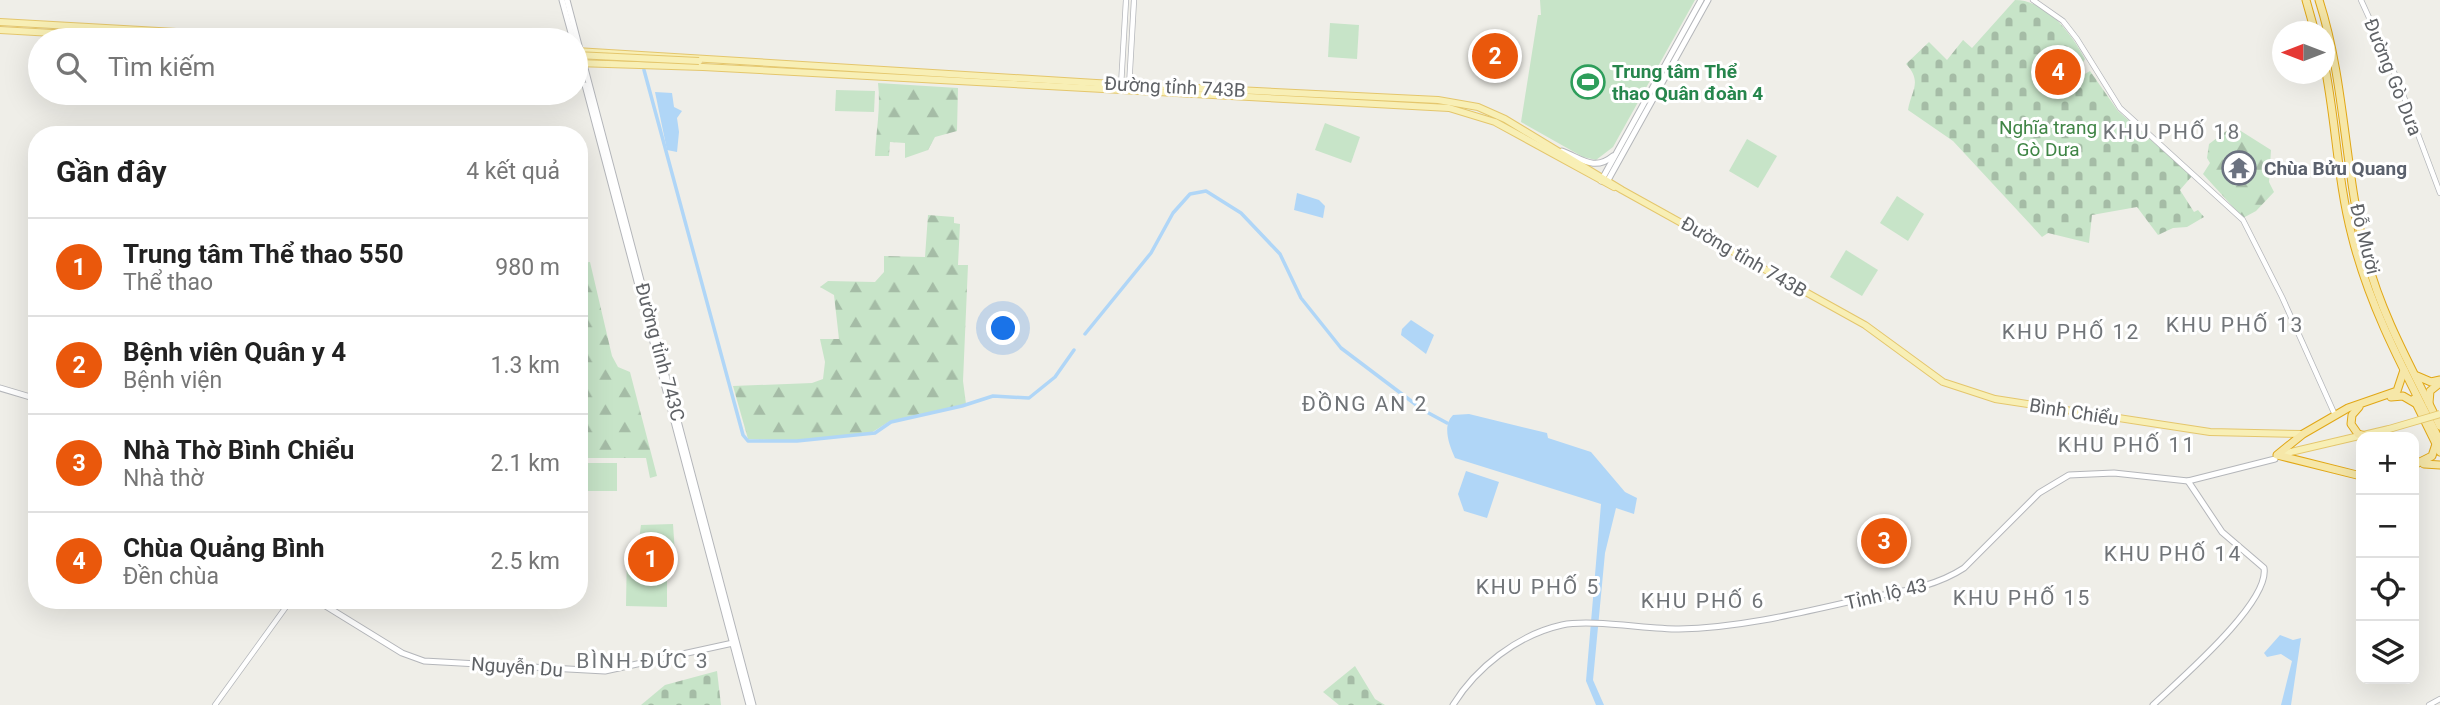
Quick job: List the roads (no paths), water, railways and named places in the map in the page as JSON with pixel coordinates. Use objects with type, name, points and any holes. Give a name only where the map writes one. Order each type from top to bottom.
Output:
[{"type":"highway","points":[[2308,0],[2313,21]]},
{"type":"highway","name":"Đỗ Mười","points":[[2317,0],[2322,21]]},
{"type":"highway","name":"Đỗ Mười","points":[[2317,0],[2335,65],[2351,182],[2367,260],[2385,311],[2416,376],[2439,441]]},
{"type":"highway","name":"Đỗ Mười","points":[[2326,84],[2344,203],[2358,271],[2416,403],[2439,441]]},
{"type":"highway","name":"Đỗ Mười","points":[[2328,84],[2344,203]]},
{"type":"highway","name":"Đỗ Mười","points":[[2334,84],[2364,262],[2439,441]]},
{"type":"highway","points":[[2285,450],[2303,434],[2335,415],[2397,391],[2403,372]]},
{"type":"highway","name":"Đỗ Mười","points":[[2403,372],[2440,426]]},
{"type":"highway","points":[[2416,376],[2431,382],[2440,382]]},
{"type":"highway","points":[[2335,415],[2398,396],[2426,406],[2430,391],[2440,382]]},
{"type":"highway","points":[[2356,408],[2351,424],[2357,432]]},
{"type":"highway","points":[[2419,464],[2429,460],[2439,441]]},
{"type":"highway","points":[[2285,450],[2356,473]]},
{"type":"highway","points":[[2419,465],[2440,465]]},
{"type":"main road","name":"Đường tỉnh 743C","points":[[565,0],[571,28]]},
{"type":"main road","name":"Đường tỉnh 743C","points":[[565,0],[571,28]]},
{"type":"main road","points":[[1622,190],[1615,178],[1613,165],[1617,152],[1702,0]]},
{"type":"main road","points":[[1604,181],[1708,0]]},
{"type":"main road","points":[[0,22],[98,28]]},
{"type":"main road","points":[[0,30],[28,32]]},
{"type":"main road","name":"Đường tỉnh 743B","points":[[588,57],[1121,88],[1438,100],[1478,107],[1556,149],[1604,181]]},
{"type":"main road","name":"Đường tỉnh 743B","points":[[1129,88],[1442,107],[1482,117],[1622,190],[1865,325]]},
{"type":"main road","name":"Đường tỉnh 743C","points":[[588,94],[751,705]]},
{"type":"main road","points":[[1376,105],[1379,97]]},
{"type":"main road","points":[[1556,149],[1594,165],[1605,162],[1617,152]]},
{"type":"main road","points":[[1585,167],[1613,165]]},
{"type":"main road","name":"Bình Chiểu","points":[[1865,325],[1944,382],[1985,397],[2210,432],[2285,450]]},
{"type":"main road","points":[[0,388],[28,396]]},
{"type":"main road","name":"Tỉnh lộ 43","points":[[2386,432],[2440,416]]},
{"type":"main road","name":"Tỉnh lộ 43","points":[[1453,705],[1467,681],[1499,655],[1539,633],[1563,625],[1679,629],[1741,622],[1925,586],[1951,577],[1964,568],[2039,493],[2069,475],[2115,473],[2189,481],[2255,463],[2285,450],[2356,440]]},
{"type":"main road","points":[[2153,705],[2216,647],[2246,608],[2264,576],[2264,568],[2222,532],[2189,481]]},
{"type":"main road","name":"Nguyễn Du","points":[[331,609],[402,653],[424,661],[605,671],[736,646]]},
{"type":"street","points":[[1121,88],[1126,0]]},
{"type":"street","points":[[1129,88],[1134,0]]},
{"type":"street","points":[[2033,0],[2063,21],[2120,108],[2243,220],[2271,273],[2335,415]]},
{"type":"street","name":"Đường Gò Dưa","points":[[2361,0],[2398,81],[2440,193]]},
{"type":"street","points":[[215,705],[284,609]]},
{"type":"street","points":[[2429,705],[2440,699]]},
{"type":"water","points":[[655,92],[672,93],[674,107],[682,111],[677,118],[677,152],[667,150]]},
{"type":"water","points":[[1297,193],[1319,200],[1325,206],[1323,218],[1294,210]]},
{"type":"water","points":[[1411,320],[1434,335],[1426,354],[1401,335],[1402,329]]},
{"type":"water","points":[[1469,414],[1547,433],[1548,438],[1591,452],[1625,492],[1637,498],[1634,514],[1616,508],[1605,553],[1593,680],[1604,705],[1596,705],[1586,681],[1601,504],[1455,458],[1449,442],[1448,425],[1453,415]]},
{"type":"water","points":[[1466,471],[1499,482],[1487,518],[1464,511],[1458,494]]},
{"type":"water","points":[[2280,635],[2293,640],[2301,638],[2291,705],[2281,705],[2292,661],[2281,654],[2267,657],[2264,653]]},
{"type":"waterway","points":[[644,70],[743,435],[748,441],[797,441],[875,433],[891,422],[993,396],[1029,398],[1055,377],[1074,350]]},
{"type":"waterway","points":[[1085,334],[1151,253],[1173,213],[1190,194],[1206,191],[1241,213],[1280,254],[1301,298],[1341,348],[1423,410],[1447,423]]},
{"type":"place","name":"Bệnh viên Quân y 4","points":[[1495,56]]},
{"type":"place","name":"Chùa Quảng Bình","points":[[2058,72]]},
{"type":"place","name":"Trung tâm Thể thao Quân đoàn 4","points":[[1588,82]]},
{"type":"place","name":"Chùa Bửu Quang","points":[[2239,168]]},
{"type":"place","name":"Nhà Thờ Bình Chiểu","points":[[1884,541]]},
{"type":"place","name":"Trung tâm Thể thao 550","points":[[651,559]]},
{"type":"district","name":"KHU PHỐ 18","points":[[2172,132]]},
{"type":"district","name":"KHU PHỐ 13","points":[[2235,325]]},
{"type":"district","name":"KHU PHỐ 12","points":[[2071,332]]},
{"type":"district","name":"ĐỒNG AN 2","points":[[1365,404]]},
{"type":"district","name":"KHU PHỐ 11","points":[[2127,445]]},
{"type":"district","name":"KHU PHỐ 14","points":[[2173,554]]},
{"type":"district","name":"KHU PHỐ 5","points":[[1538,587]]},
{"type":"district","name":"KHU PHỐ 15","points":[[2022,598]]},
{"type":"district","name":"KHU PHỐ 6","points":[[1703,601]]},
{"type":"district","name":"BÌNH ĐỨC 3","points":[[643,661]]},
{"type":"park label","name":"Nghĩa trang Gò Dưa","points":[[2048,138]]}]
